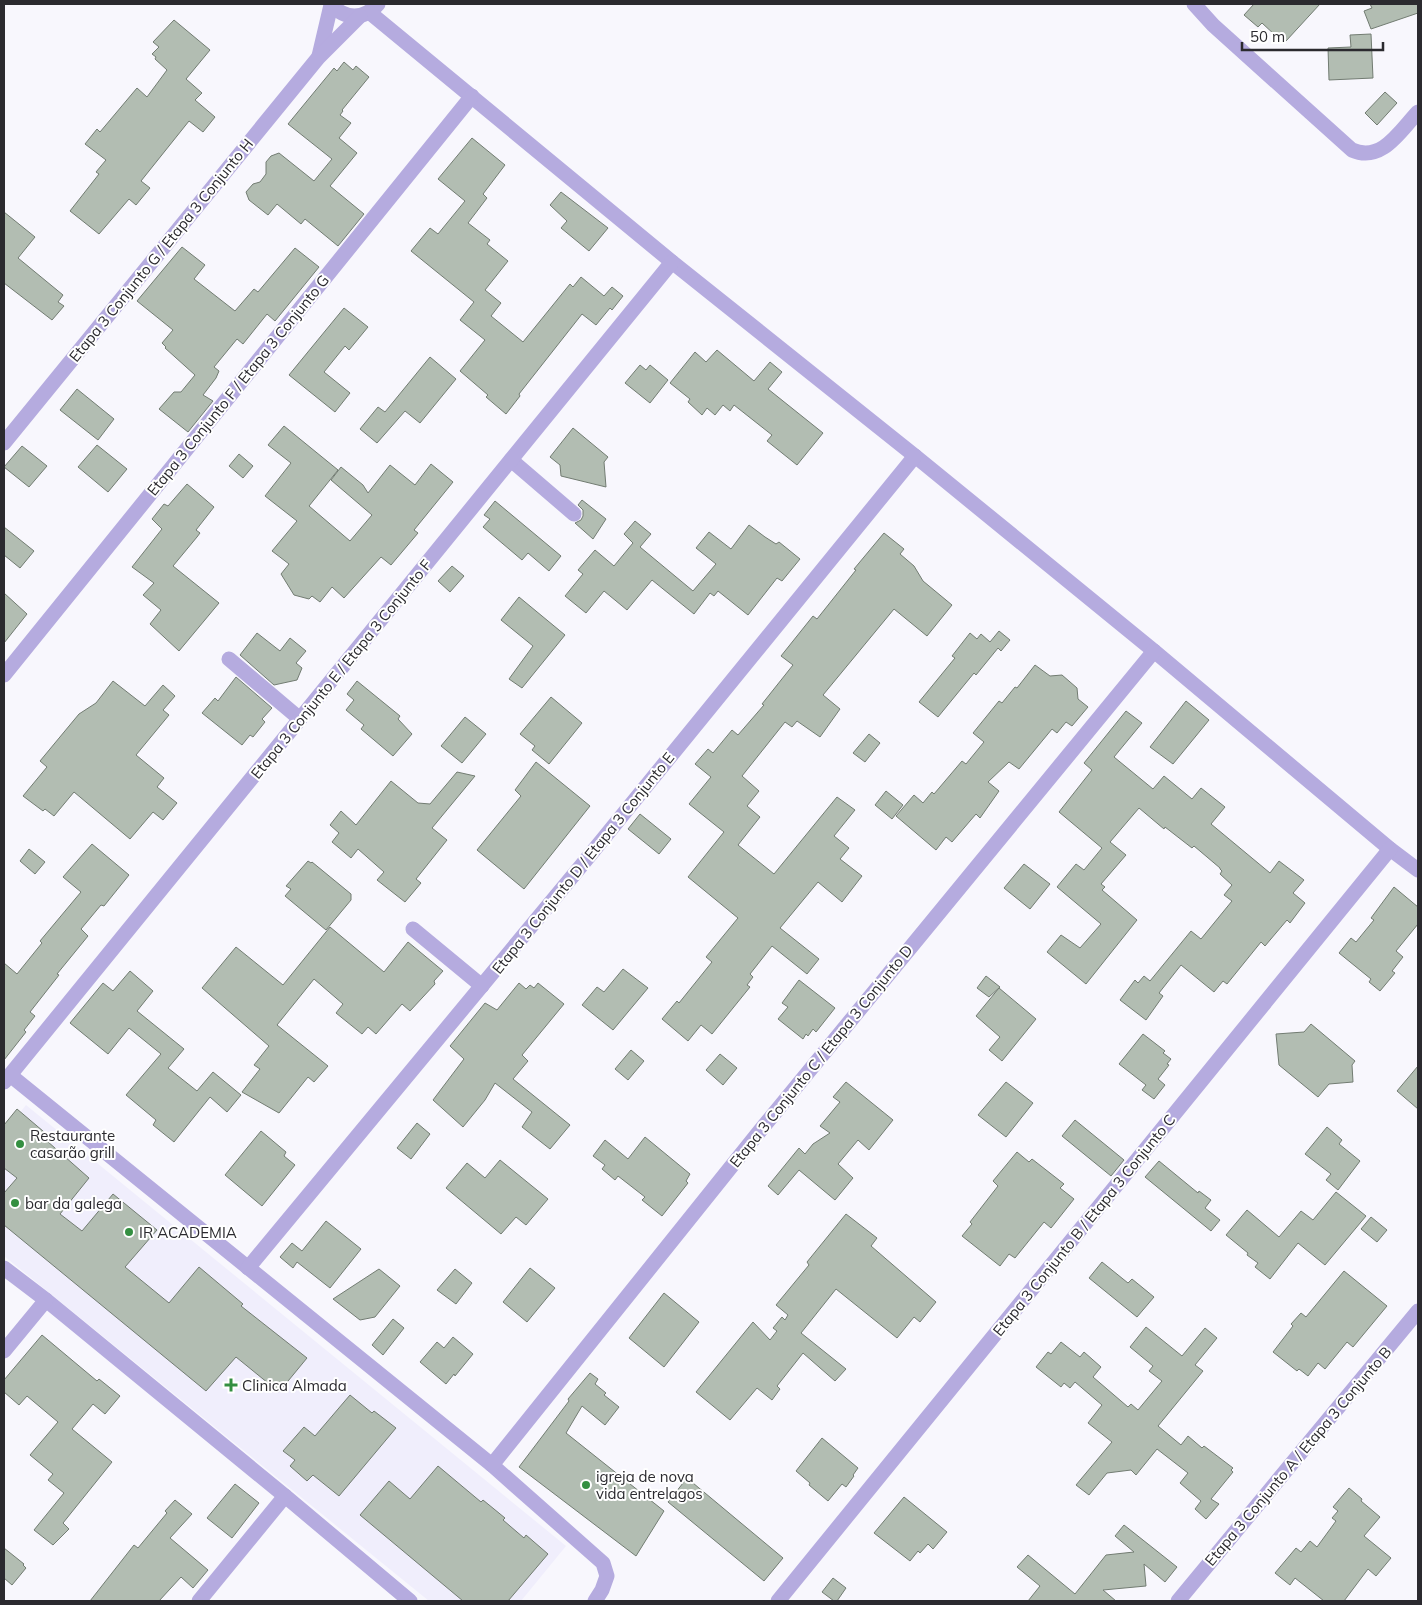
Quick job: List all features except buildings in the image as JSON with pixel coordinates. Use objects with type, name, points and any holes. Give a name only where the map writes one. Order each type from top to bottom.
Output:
[{"type":"street","points":[[331,4],[339,12],[349,16],[369,11],[672,262],[915,456],[1154,651],[1390,849],[1418,870]]},
{"type":"street","points":[[318,58],[331,4]]},
{"type":"street","points":[[1194,4],[1213,25],[1352,150],[1361,154],[1370,154],[1382,150],[1418,112]]},
{"type":"street","name":"Etapa 3 Conjunto G / Etapa 3 Conjunto H","points":[[4,443],[318,58],[369,11]]},
{"type":"street","name":"Etapa 3 Conjunto F / Etapa 3 Conjunto G","points":[[4,675],[472,96]]},
{"type":"street","name":"Etapa 3 Conjunto E / Etapa 3 Conjunto F","points":[[7,1079],[672,262]]},
{"type":"street","name":"Etapa 3 Conjunto D / Etapa 3 Conjunto E","points":[[248,1268],[482,986],[915,456]]},
{"type":"street","points":[[511,460],[574,514]]},
{"type":"street","name":"Etapa 3 Conjunto C / Etapa 3 Conjunto D","points":[[492,1465],[759,1132],[1154,651]]},
{"type":"street","points":[[229,659],[300,719]]},
{"type":"street","name":"Etapa 3 Conjunto B / Etapa 3 Conjunto C","points":[[778,1601],[1390,849]]},
{"type":"street","points":[[414,929],[482,986]]},
{"type":"street","points":[[7,1079],[248,1268],[492,1465],[603,1564],[607,1576],[602,1590],[595,1601]]},
{"type":"street","points":[[4,1268],[46,1300],[285,1496],[410,1601]]},
{"type":"street","points":[[4,1351],[46,1300]]},
{"type":"street","name":"Etapa 3 Conjunto A / Etapa 3 Conjunto B","points":[[1178,1601],[1418,1311]]},
{"type":"street","points":[[199,1601],[285,1496]]},
{"type":"shaded area","points":[[26,1105],[566,1546],[521,1601],[429,1601],[4,1256],[4,1132]]},
{"type":"place","name":"Restaurante casarão grill","points":[[20,1144]]},
{"type":"place","name":"bar da galega","points":[[15,1203]]},
{"type":"place","name":"IR ACADEMIA","points":[[129,1232]]},
{"type":"place","name":"Clinica Almada","points":[[231,1385]]},
{"type":"place","name":"igreja de nova vida entrelagos","points":[[586,1485]]}]
